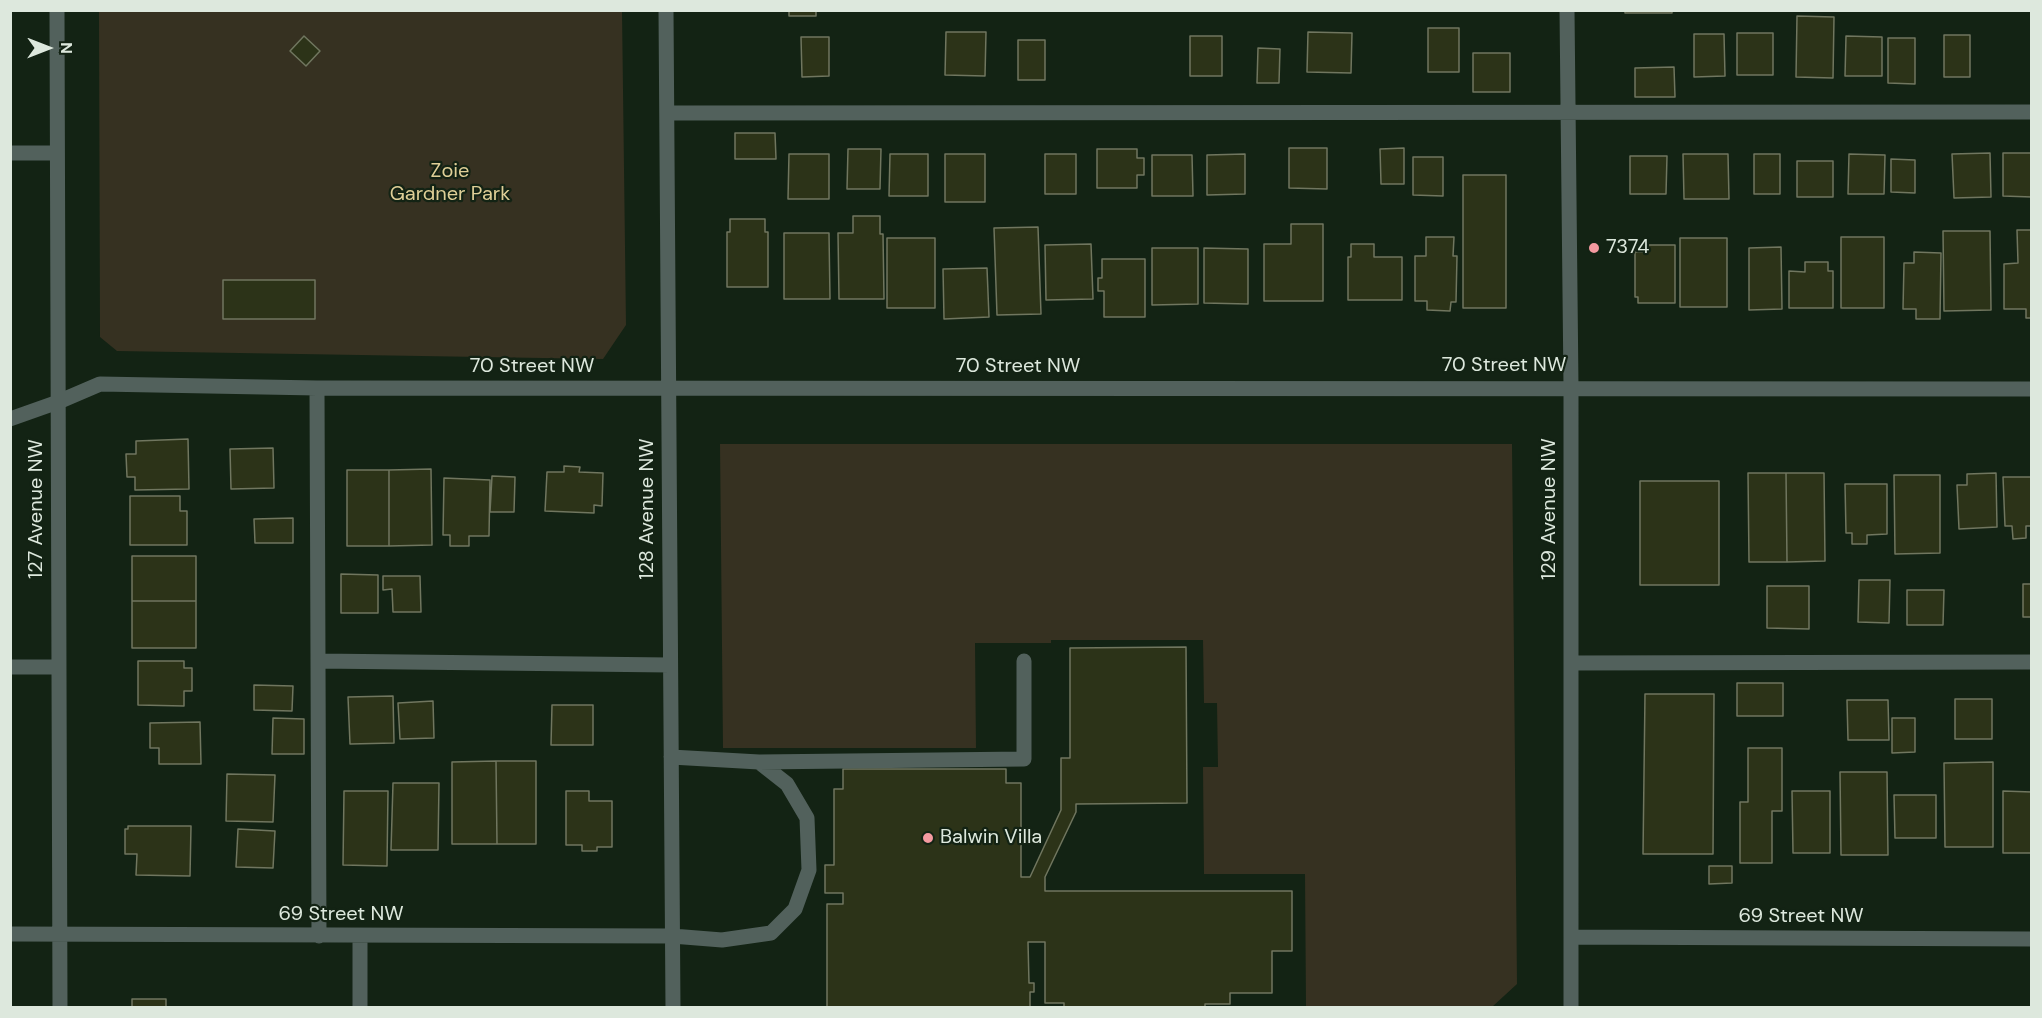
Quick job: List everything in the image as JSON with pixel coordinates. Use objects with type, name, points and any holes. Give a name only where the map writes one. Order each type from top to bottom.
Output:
[{"type":"street","name":"127 Avenue NW","points":[[57,10],[60,1008]]},
{"type":"street","name":"128 Avenue NW","points":[[666,10],[673,1008]]},
{"type":"street","name":"129 Avenue NW","points":[[1567,10],[1570,387],[1570,1008]]},
{"type":"street","points":[[667,113],[2031,112]]},
{"type":"street","points":[[10,153],[57,153]]},
{"type":"street","name":"70 Street NW","points":[[10,418],[58,402],[100,384],[317,388],[2031,389]]},
{"type":"street","points":[[317,388],[319,936]]},
{"type":"street","points":[[319,661],[670,665]]},
{"type":"street","points":[[671,757],[759,762],[1024,759],[1024,661]]},
{"type":"street","points":[[1570,663],[2031,662]]},
{"type":"street","points":[[10,667],[59,667]]},
{"type":"street","name":"69 Street NW","points":[[10,934],[360,937],[672,936],[722,940],[771,933],[795,909],[809,870],[807,818],[787,784],[759,762]]},
{"type":"street","points":[[360,937],[360,1008]]},
{"type":"street","name":"69 Street NW","points":[[1570,937],[2031,939]]},
{"type":"green space","name":"Zoie Gardner Park","points":[[99,11],[622,11],[626,325],[603,359],[117,351],[100,337]]},
{"type":"green space","points":[[720,444],[1512,444],[1517,984],[1492,1007],[1306,1007],[1305,874],[1204,874],[1203,767],[1218,767],[1217,703],[1204,703],[1203,640],[1051,640],[1051,643],[975,643],[976,748],[723,748]]},
{"type":"building","points":[[789,10],[816,10],[816,16],[789,16]]},
{"type":"building","points":[[1625,10],[1672,10],[1672,13],[1625,13]]},
{"type":"building","points":[[1797,16],[1834,17],[1833,78],[1796,77]]},
{"type":"building","points":[[1428,28],[1459,28],[1459,72],[1428,72]]},
{"type":"building","points":[[946,32],[986,32],[985,76],[945,75]]},
{"type":"building","points":[[1308,32],[1352,33],[1351,73],[1307,72]]},
{"type":"building","points":[[1737,33],[1773,33],[1773,75],[1737,75]]},
{"type":"building","points":[[1694,34],[1724,34],[1725,76],[1694,77]]},
{"type":"building","points":[[1944,35],[1970,35],[1970,77],[1944,77]]},
{"type":"building","points":[[304,36],[320,51],[306,66],[290,51]]},
{"type":"building","points":[[1190,36],[1222,36],[1222,76],[1190,76]]},
{"type":"building","points":[[1846,36],[1882,37],[1882,76],[1845,76]]},
{"type":"building","points":[[801,37],[829,37],[829,76],[802,77]]},
{"type":"building","points":[[1888,38],[1915,38],[1915,84],[1888,83]]},
{"type":"building","points":[[1018,40],[1045,40],[1045,80],[1018,80]]},
{"type":"building","points":[[1258,48],[1280,49],[1279,83],[1257,83]]},
{"type":"building","points":[[1473,53],[1510,53],[1510,92],[1473,92]]},
{"type":"building","points":[[1674,67],[1675,97],[1635,97],[1635,68]]},
{"type":"building","points":[[735,133],[775,133],[776,159],[735,159]]},
{"type":"building","points":[[1289,148],[1327,148],[1327,189],[1289,188]]},
{"type":"building","points":[[1404,148],[1404,184],[1381,184],[1380,149]]},
{"type":"building","points":[[848,149],[881,149],[880,189],[847,189]]},
{"type":"building","points":[[1097,149],[1137,149],[1137,158],[1144,158],[1144,175],[1137,175],[1137,188],[1097,188]]},
{"type":"building","points":[[1990,153],[1991,197],[1954,198],[1952,154]]},
{"type":"building","points":[[2003,153],[2032,153],[2032,197],[2003,196]]},
{"type":"building","points":[[789,154],[829,154],[829,199],[788,199]]},
{"type":"building","points":[[890,154],[928,154],[928,196],[889,196]]},
{"type":"building","points":[[945,154],[985,154],[985,202],[945,202]]},
{"type":"building","points":[[1045,154],[1076,154],[1076,194],[1045,194]]},
{"type":"building","points":[[1245,154],[1245,194],[1207,195],[1207,155]]},
{"type":"building","points":[[1683,154],[1728,154],[1729,199],[1684,199]]},
{"type":"building","points":[[1754,154],[1780,154],[1780,194],[1754,194]]},
{"type":"building","points":[[1849,154],[1885,155],[1884,194],[1848,194]]},
{"type":"building","points":[[1152,155],[1192,155],[1193,196],[1152,196]]},
{"type":"building","points":[[1630,156],[1667,156],[1666,194],[1630,194]]},
{"type":"building","points":[[1413,157],[1443,157],[1443,196],[1413,195]]},
{"type":"building","points":[[1891,159],[1915,160],[1915,193],[1891,192]]},
{"type":"building","points":[[1797,161],[1833,161],[1833,197],[1797,197]]},
{"type":"building","points":[[1463,175],[1506,175],[1506,308],[1463,308]]},
{"type":"building","points":[[853,216],[880,216],[880,234],[883,234],[884,299],[839,299],[838,233],[853,233]]},
{"type":"building","points":[[730,219],[765,219],[765,232],[768,232],[768,287],[727,287],[727,232],[730,232]]},
{"type":"building","points":[[1291,224],[1323,224],[1323,301],[1264,301],[1264,244],[1291,244]]},
{"type":"building","points":[[1038,227],[1041,314],[997,315],[994,228]]},
{"type":"building","points":[[2017,230],[2032,230],[2032,318],[2026,318],[2026,309],[2004,309],[2004,264],[2018,263]]},
{"type":"building","points":[[1943,231],[1990,231],[1991,310],[1944,311]]},
{"type":"building","points":[[784,233],[829,233],[830,299],[784,299]]},
{"type":"building","points":[[1426,237],[1454,237],[1453,256],[1457,256],[1456,302],[1451,302],[1450,311],[1427,310],[1427,301],[1415,301],[1415,256],[1426,256]]},
{"type":"building","points":[[1841,237],[1884,237],[1884,308],[1841,308]]},
{"type":"building","points":[[887,238],[935,238],[935,308],[887,308]]},
{"type":"building","points":[[1680,238],[1727,238],[1727,307],[1680,307]]},
{"type":"building","points":[[1091,244],[1093,299],[1046,300],[1045,245]]},
{"type":"building","points":[[1351,244],[1374,244],[1374,257],[1402,257],[1402,300],[1348,300],[1348,257],[1351,257]]},
{"type":"building","points":[[1647,245],[1675,245],[1675,303],[1638,303],[1638,297],[1635,297],[1635,252],[1647,252]]},
{"type":"building","points":[[1781,247],[1782,309],[1749,310],[1749,248]]},
{"type":"building","points":[[1152,248],[1198,248],[1198,304],[1152,305]]},
{"type":"building","points":[[1204,248],[1248,249],[1248,304],[1204,303]]},
{"type":"building","points":[[1914,252],[1941,253],[1940,319],[1916,319],[1916,309],[1903,309],[1904,263],[1914,263]]},
{"type":"building","points":[[1102,259],[1145,259],[1145,317],[1104,317],[1104,291],[1098,291],[1098,278],[1102,278]]},
{"type":"building","points":[[1805,262],[1828,262],[1828,271],[1833,271],[1833,308],[1789,308],[1789,271],[1805,272]]},
{"type":"building","points":[[987,268],[989,317],[944,319],[943,269]]},
{"type":"building","points":[[223,280],[315,280],[315,319],[223,319]]},
{"type":"building","points":[[188,439],[189,489],[135,490],[135,477],[127,477],[126,454],[136,454],[136,441]]},
{"type":"building","points":[[273,448],[274,488],[231,489],[230,449]]},
{"type":"building","points":[[564,466],[580,467],[579,472],[603,473],[602,506],[594,505],[594,513],[545,511],[547,472],[564,472]]},
{"type":"building","points":[[431,469],[432,545],[389,546],[389,470]]},
{"type":"building","points":[[347,470],[389,470],[389,546],[347,546]]},
{"type":"building","points":[[1748,473],[1786,473],[1787,562],[1749,562]]},
{"type":"building","points":[[1786,473],[1824,473],[1825,561],[1787,562]]},
{"type":"building","points":[[1996,473],[1997,527],[1959,529],[1957,485],[1967,485],[1967,474]]},
{"type":"building","points":[[1894,475],[1940,475],[1940,553],[1895,554]]},
{"type":"building","points":[[492,476],[515,477],[514,512],[490,512]]},
{"type":"building","points":[[2003,477],[2032,477],[2032,526],[2026,526],[2026,538],[2013,539],[2012,526],[2005,526]]},
{"type":"building","points":[[444,478],[490,480],[489,536],[469,536],[469,546],[450,546],[450,535],[443,535]]},
{"type":"building","points":[[1640,481],[1719,481],[1719,585],[1640,585]]},
{"type":"building","points":[[1845,484],[1887,484],[1887,534],[1867,535],[1867,544],[1852,544],[1852,533],[1846,533]]},
{"type":"building","points":[[130,496],[180,496],[180,511],[187,511],[187,545],[130,545]]},
{"type":"building","points":[[293,518],[293,543],[255,543],[254,519]]},
{"type":"building","points":[[132,556],[196,556],[196,601],[132,601]]},
{"type":"building","points":[[341,574],[378,575],[378,613],[341,613]]},
{"type":"building","points":[[383,576],[420,576],[421,612],[393,612],[392,589],[383,590]]},
{"type":"building","points":[[1859,580],[1890,580],[1889,623],[1858,622]]},
{"type":"building","points":[[2023,584],[2032,584],[2032,617],[2023,617]]},
{"type":"building","points":[[1767,586],[1809,586],[1809,629],[1767,628]]},
{"type":"building","points":[[1907,590],[1944,590],[1943,625],[1907,625]]},
{"type":"building","points":[[132,601],[196,601],[196,648],[132,648]]},
{"type":"building","name":"Balwin Villa","points":[[1186,647],[1187,803],[1076,804],[1076,812],[1045,877],[1045,891],[1292,891],[1292,951],[1272,951],[1272,993],[1230,993],[1230,1004],[1205,1004],[1205,1008],[1064,1008],[1064,1003],[1045,1003],[1045,942],[1028,942],[1029,983],[1034,983],[1034,992],[1030,992],[1030,1008],[827,1008],[827,904],[843,904],[843,893],[825,893],[825,865],[834,865],[834,789],[843,789],[843,769],[1006,769],[1006,783],[1021,783],[1021,877],[1030,877],[1061,810],[1061,758],[1070,758],[1070,648]]},
{"type":"building","points":[[138,661],[184,661],[184,668],[192,668],[192,691],[184,691],[184,706],[138,705]]},
{"type":"building","points":[[1737,683],[1783,683],[1783,716],[1737,716]]},
{"type":"building","points":[[254,685],[293,686],[292,711],[254,710]]},
{"type":"building","points":[[1645,694],[1714,694],[1713,854],[1643,854]]},
{"type":"building","points":[[393,696],[394,743],[350,744],[348,697]]},
{"type":"building","points":[[1955,699],[1992,699],[1992,739],[1955,739]]},
{"type":"building","points":[[1847,700],[1888,700],[1889,740],[1848,740]]},
{"type":"building","points":[[433,701],[434,738],[400,739],[398,703]]},
{"type":"building","points":[[552,705],[593,705],[593,745],[551,745]]},
{"type":"building","points":[[273,718],[304,719],[304,754],[272,754]]},
{"type":"building","points":[[1892,718],[1915,718],[1915,752],[1892,753]]},
{"type":"building","points":[[200,722],[201,764],[159,764],[159,748],[150,748],[150,723]]},
{"type":"building","points":[[1748,748],[1782,748],[1782,811],[1772,811],[1772,863],[1740,863],[1740,802],[1748,802]]},
{"type":"building","points":[[496,761],[497,844],[452,844],[452,762]]},
{"type":"building","points":[[496,761],[536,761],[536,844],[497,844]]},
{"type":"building","points":[[1993,762],[1993,847],[1945,847],[1944,763]]},
{"type":"building","points":[[1840,772],[1887,772],[1888,855],[1841,855]]},
{"type":"building","points":[[227,774],[275,775],[273,822],[226,821]]},
{"type":"building","points":[[393,783],[439,783],[438,850],[391,850]]},
{"type":"building","points":[[344,791],[388,791],[387,866],[343,865]]},
{"type":"building","points":[[566,791],[589,791],[589,801],[612,801],[612,847],[597,847],[597,851],[582,851],[582,845],[566,845]]},
{"type":"building","points":[[1792,791],[1830,791],[1830,853],[1793,853]]},
{"type":"building","points":[[2003,791],[2032,792],[2032,853],[2003,853]]},
{"type":"building","points":[[1894,795],[1936,795],[1936,838],[1895,838]]},
{"type":"building","points":[[128,826],[191,826],[190,876],[136,875],[137,854],[125,854],[125,829],[128,829]]},
{"type":"building","points":[[238,829],[275,831],[273,868],[236,867]]},
{"type":"building","points":[[1709,866],[1732,866],[1732,883],[1709,884]]},
{"type":"building","points":[[132,999],[166,999],[166,1008],[132,1008]]},
{"type":"place","name":"7374","points":[[1594,248]]},
{"type":"place","name":"Balwin Villa","points":[[928,838]]}]
